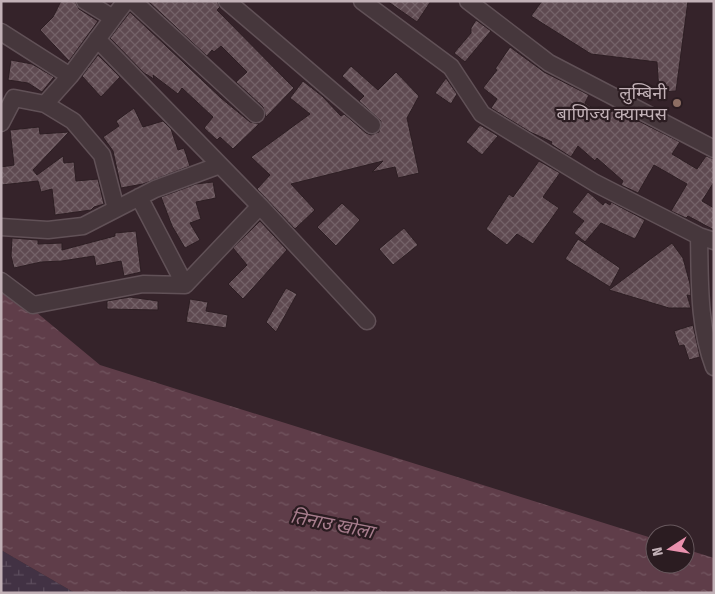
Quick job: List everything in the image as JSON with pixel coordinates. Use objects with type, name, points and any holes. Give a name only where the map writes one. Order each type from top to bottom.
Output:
[{"type":"street","points":[[85,1],[113,18]]},
{"type":"street","points":[[45,104],[70,76],[126,1]]},
{"type":"street","points":[[133,1],[256,114]]},
{"type":"street","points":[[227,1],[372,125]]},
{"type":"street","points":[[362,1],[451,67],[482,114],[595,183],[706,239],[708,320],[706,345],[714,367]]},
{"type":"street","points":[[468,1],[549,63],[714,149]]},
{"type":"street","points":[[1,32],[70,76]]},
{"type":"street","points":[[97,39],[220,164],[367,321]]},
{"type":"street","points":[[1,123],[7,95],[45,104],[73,121],[102,155],[116,209]]},
{"type":"street","points":[[1,227],[48,230],[84,226],[139,197],[220,164]]},
{"type":"street","points":[[139,197],[185,285]]},
{"type":"street","points":[[1,281],[33,305],[143,284],[185,285],[260,206]]},
{"type":"green space","points":[[1,550],[75,593],[1,593]]},
{"type":"water","name":"तिनाउ खोला","points":[[1,283],[100,365],[645,536],[645,574],[695,574],[695,552],[714,558],[714,593],[75,593],[1,550]]},
{"type":"building","points":[[61,1],[75,1],[79,9],[98,21],[69,61],[40,30],[53,17]]},
{"type":"building","points":[[148,1],[217,1],[220,7],[217,10],[294,88],[266,117],[263,107],[236,82],[247,72],[221,46],[214,52],[212,50],[207,56]]},
{"type":"building","points":[[387,1],[431,1],[417,22]]},
{"type":"building","points":[[542,1],[688,1],[676,91],[659,92],[657,62],[591,54],[531,16]]},
{"type":"building","points":[[130,12],[221,98],[250,122],[259,124],[233,149],[220,137],[217,140],[204,128],[213,117],[182,88],[178,94],[153,75],[154,79],[144,73],[110,38]]},
{"type":"building","points":[[476,20],[491,31],[465,62],[454,53],[471,33],[471,28]]},
{"type":"building","points":[[510,47],[544,72],[589,95],[585,103],[607,117],[613,108],[680,142],[672,154],[697,169],[706,156],[714,159],[714,182],[702,201],[714,208],[714,230],[688,216],[686,218],[671,211],[687,184],[654,165],[638,193],[621,185],[623,181],[597,158],[595,161],[578,146],[571,157],[551,144],[552,142],[530,132],[491,108],[497,99],[483,88],[497,70],[495,69]]},
{"type":"building","points":[[98,55],[120,77],[101,97],[82,76]]},
{"type":"building","points":[[11,60],[32,64],[54,77],[42,92],[28,83],[8,80]]},
{"type":"building","points":[[351,66],[378,90],[396,72],[419,96],[407,118],[419,173],[398,178],[395,167],[372,172],[383,161],[291,184],[315,210],[295,229],[257,189],[270,175],[251,157],[310,114],[290,98],[303,81],[322,96],[341,116],[344,114],[366,133],[371,135],[379,132],[381,121],[359,101],[364,96],[342,76]]},
{"type":"building","points":[[446,78],[457,94],[451,104],[435,93]]},
{"type":"building","points":[[134,108],[143,127],[163,121],[171,129],[178,150],[184,148],[190,166],[143,184],[121,188],[113,151],[103,137],[119,126],[116,121]]},
{"type":"building","points":[[480,125],[498,136],[482,155],[466,142]]},
{"type":"building","points":[[39,127],[40,134],[69,132],[33,170],[37,175],[63,156],[64,163],[74,162],[76,181],[98,179],[104,204],[91,210],[55,215],[52,189],[41,192],[38,181],[1,185],[1,167],[14,165],[10,130]]},
{"type":"building","points":[[539,161],[560,173],[543,197],[559,208],[533,244],[517,234],[507,245],[486,229],[509,194],[513,197]]},
{"type":"building","points":[[213,182],[216,198],[196,202],[201,219],[190,223],[200,240],[185,248],[172,226],[161,197],[196,184]]},
{"type":"building","points":[[588,192],[603,205],[605,202],[610,205],[611,202],[645,220],[635,239],[601,223],[585,242],[574,233],[584,221],[572,212]]},
{"type":"building","points":[[342,203],[360,220],[336,246],[317,227]]},
{"type":"building","points":[[260,221],[287,250],[243,299],[228,284],[247,265],[233,248]]},
{"type":"building","points":[[404,228],[418,245],[393,265],[379,249]]},
{"type":"building","points":[[136,231],[141,272],[124,276],[121,261],[96,266],[94,256],[41,262],[14,268],[11,256],[12,238],[38,240],[38,244],[62,243],[62,250],[115,236],[115,233]]},
{"type":"building","points":[[578,239],[620,268],[610,287],[565,259]]},
{"type":"building","points":[[672,243],[683,258],[690,284],[691,296],[687,295],[691,308],[669,308],[609,290]]},
{"type":"building","points":[[286,288],[297,294],[276,332],[266,322]]},
{"type":"building","points":[[130,297],[158,301],[158,310],[107,309],[107,301]]},
{"type":"building","points":[[190,299],[208,302],[206,311],[228,315],[226,328],[186,322]]},
{"type":"building","points":[[693,325],[700,357],[689,360],[684,345],[679,346],[674,331]]},
{"type":"place","name":"लुम्बिनी बाणिज्य क्याम्पस","points":[[677,103]]}]
